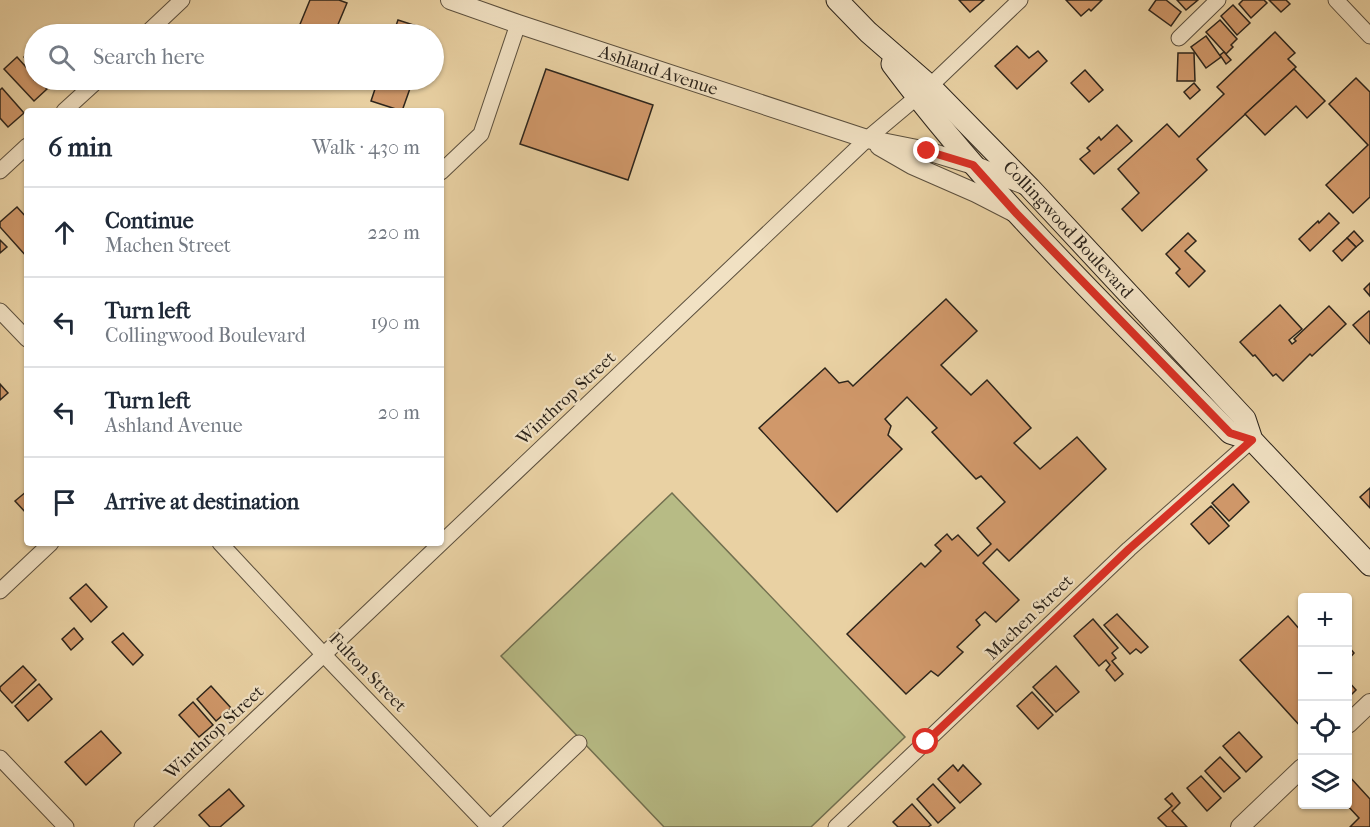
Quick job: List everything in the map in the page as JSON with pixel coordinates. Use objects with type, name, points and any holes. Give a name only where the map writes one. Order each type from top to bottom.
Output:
[{"type":"main road","name":"Collingwood Boulevard","points":[[837,0],[923,91],[1030,188],[1245,419],[1252,440],[1370,565]]},
{"type":"main road","name":"Collingwood Boulevard","points":[[923,91],[973,165],[1017,214],[1230,433],[1252,440]]},
{"type":"main road","points":[[1137,338],[1161,329]]},
{"type":"street","points":[[157,24],[182,0]]},
{"type":"street","name":"Ashland Avenue","points":[[450,0],[867,139],[927,151],[973,165],[1030,188]]},
{"type":"street","name":"Winthrop Street","points":[[444,541],[867,139],[923,91],[1020,0]]},
{"type":"street","points":[[1179,38],[1218,0]]},
{"type":"street","points":[[1336,0],[1370,36]]},
{"type":"street","points":[[444,169],[481,134],[518,24]]},
{"type":"street","points":[[67,108],[87,90]]},
{"type":"street","name":"Ashland Avenue","points":[[867,139],[912,165],[1017,214]]},
{"type":"street","points":[[0,171],[24,149]]},
{"type":"street","points":[[0,310],[24,336]]},
{"type":"street","name":"Machen Street","points":[[836,827],[1129,549],[1252,440]]},
{"type":"street","points":[[0,591],[48,546]]},
{"type":"street","name":"Fulton Street","points":[[223,546],[490,827]]},
{"type":"street","name":"Winthrop Street","points":[[142,827],[439,546]]},
{"type":"street","points":[[1352,719],[1370,703]]},
{"type":"street","points":[[490,827],[579,743]]},
{"type":"street","points":[[0,758],[66,827]]},
{"type":"street","points":[[1240,827],[1298,772]]},
{"type":"green space","points":[[672,493],[905,737],[811,827],[664,827],[501,656]]},
{"type":"building","points":[[310,0],[339,0],[347,3],[338,24],[300,24]]},
{"type":"building","points":[[959,0],[984,0],[970,12]]},
{"type":"building","points":[[1066,0],[1102,0],[1091,11],[1089,9],[1081,16]]},
{"type":"building","points":[[1156,0],[1166,0],[1181,12],[1171,26],[1149,10]]},
{"type":"building","points":[[1177,0],[1198,0],[1186,10]]},
{"type":"building","points":[[1243,0],[1264,0],[1267,3],[1251,18],[1239,4]]},
{"type":"building","points":[[1269,0],[1286,0],[1290,4],[1281,12]]},
{"type":"building","points":[[1233,5],[1250,23],[1237,35],[1221,16]]},
{"type":"building","points":[[398,20],[410,24],[397,24]]},
{"type":"building","points":[[1220,20],[1237,39],[1226,54],[1206,32]]},
{"type":"building","points":[[1275,32],[1295,53],[1288,59],[1296,67],[1197,159],[1207,170],[1142,231],[1122,209],[1139,193],[1118,169],[1167,124],[1179,137],[1224,94],[1217,87]]},
{"type":"building","points":[[1206,36],[1221,57],[1206,68],[1191,47]]},
{"type":"building","points":[[1017,46],[1029,58],[1038,51],[1047,61],[1017,89],[995,66]]},
{"type":"building","points":[[1224,52],[1231,60],[1226,64],[1220,55]]},
{"type":"building","points":[[1178,53],[1194,53],[1195,81],[1177,81]]},
{"type":"building","points":[[17,57],[24,65],[24,90],[46,90],[34,101],[4,69]]},
{"type":"building","points":[[546,69],[653,105],[628,180],[520,144]]},
{"type":"building","points":[[1294,69],[1325,101],[1307,118],[1296,106],[1265,135],[1245,114]]},
{"type":"building","points":[[1085,70],[1103,90],[1089,102],[1071,83]]},
{"type":"building","points":[[1356,78],[1370,92],[1370,197],[1353,213],[1326,185],[1368,145],[1329,104]]},
{"type":"building","points":[[1194,83],[1200,90],[1190,99],[1184,92]]},
{"type":"building","points":[[2,88],[24,113],[8,127],[0,118],[0,90]]},
{"type":"building","points":[[375,90],[409,90],[403,108],[393,108],[371,101]]},
{"type":"building","points":[[1117,125],[1132,141],[1094,174],[1080,159],[1090,151],[1087,148],[1099,137],[1101,140]]},
{"type":"building","points":[[17,207],[24,215],[24,254],[0,227],[0,222]]},
{"type":"building","points":[[1329,213],[1339,223],[1310,251],[1299,239]]},
{"type":"building","points":[[1354,231],[1363,241],[1356,247],[1347,238]]},
{"type":"building","points":[[1188,233],[1196,241],[1185,251],[1205,271],[1189,287],[1176,273],[1180,269],[1166,254]]},
{"type":"building","points":[[1347,238],[1356,247],[1342,261],[1333,251]]},
{"type":"building","points":[[0,240],[7,247],[0,253]]},
{"type":"building","points":[[1370,283],[1370,296],[1364,289]]},
{"type":"building","points":[[946,299],[977,331],[941,365],[971,395],[987,380],[1031,428],[1014,443],[1040,469],[1077,437],[1106,469],[1009,561],[997,549],[983,563],[1019,600],[996,622],[985,612],[976,620],[980,625],[957,647],[963,652],[938,676],[931,671],[906,694],[847,634],[921,563],[925,567],[941,551],[935,545],[947,534],[952,540],[958,535],[978,556],[991,544],[977,528],[1005,502],[981,476],[976,479],[932,432],[937,428],[907,397],[885,419],[891,426],[888,435],[902,449],[837,512],[759,428],[825,368],[839,383],[848,381],[853,386]]},
{"type":"building","points":[[1280,305],[1302,329],[1289,340],[1292,344],[1296,341],[1294,339],[1329,306],[1346,324],[1312,356],[1310,354],[1283,381],[1276,374],[1273,376],[1240,342]]},
{"type":"building","points":[[1370,312],[1370,344],[1353,325]]},
{"type":"building","points":[[0,384],[8,393],[0,400]]},
{"type":"building","points":[[1233,484],[1249,502],[1229,521],[1212,503]]},
{"type":"building","points":[[1370,488],[1370,508],[1360,497]]},
{"type":"building","points":[[24,494],[24,511],[15,501]]},
{"type":"building","points":[[1211,506],[1229,526],[1209,544],[1191,524]]},
{"type":"building","points":[[86,584],[107,607],[91,622],[70,598]]},
{"type":"building","points":[[1117,614],[1148,647],[1141,653],[1136,649],[1130,654],[1104,625]]},
{"type":"building","points":[[1288,616],[1298,627],[1298,724],[1240,660]]},
{"type":"building","points":[[1093,619],[1118,648],[1112,653],[1116,658],[1112,661],[1123,674],[1115,681],[1106,670],[1110,665],[1106,660],[1099,666],[1074,636]]},
{"type":"building","points":[[74,628],[83,639],[71,650],[62,639]]},
{"type":"building","points":[[123,633],[143,655],[133,665],[112,642]]},
{"type":"building","points":[[23,666],[36,680],[12,703],[0,687]]},
{"type":"building","points":[[1056,666],[1079,692],[1056,712],[1033,687]]},
{"type":"building","points":[[39,684],[52,699],[28,721],[15,706]]},
{"type":"building","points":[[211,686],[231,708],[216,721],[197,699]]},
{"type":"building","points":[[1032,692],[1053,715],[1038,729],[1017,706]]},
{"type":"building","points":[[193,702],[213,725],[199,737],[179,715]]},
{"type":"building","points":[[101,731],[121,753],[86,785],[65,762]]},
{"type":"building","points":[[1239,732],[1262,757],[1246,772],[1223,746]]},
{"type":"building","points":[[1220,757],[1240,778],[1224,792],[1205,771]]},
{"type":"building","points":[[953,765],[958,771],[963,765],[981,784],[960,803],[938,779]]},
{"type":"building","points":[[1201,776],[1221,798],[1207,811],[1187,788]]},
{"type":"building","points":[[1352,779],[1370,799],[1370,827],[1350,827],[1359,818],[1351,809]]},
{"type":"building","points":[[933,784],[955,808],[938,823],[917,799]]},
{"type":"building","points":[[229,789],[244,806],[220,827],[210,827],[199,815]]},
{"type":"building","points":[[1172,793],[1180,803],[1172,811],[1187,827],[1167,827],[1158,818],[1172,806],[1165,799]]},
{"type":"building","points":[[912,804],[931,825],[928,827],[898,827],[893,822]]},
{"type":"route","points":[[926,742],[1129,549],[1252,440],[1230,433],[1017,214],[973,165],[927,151]]}]
